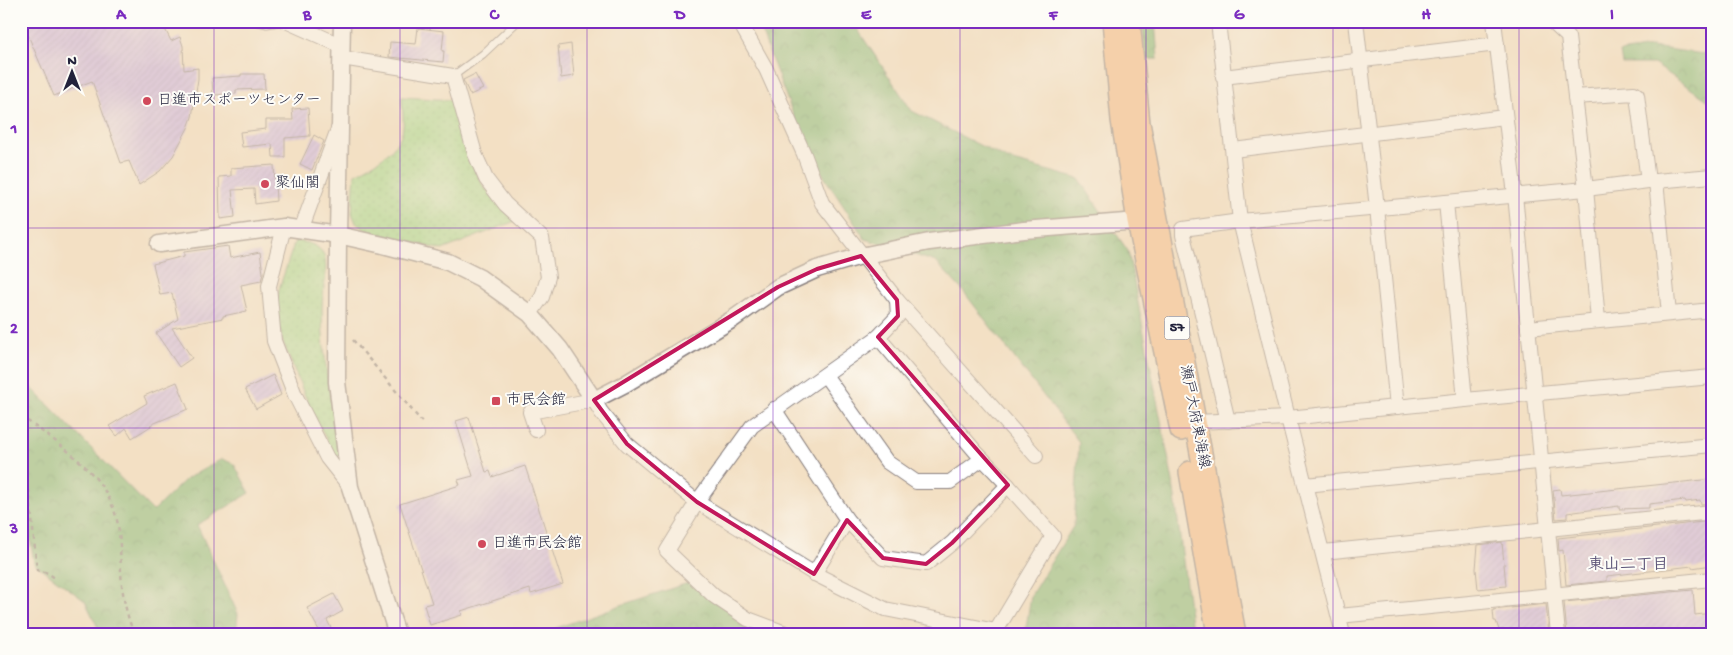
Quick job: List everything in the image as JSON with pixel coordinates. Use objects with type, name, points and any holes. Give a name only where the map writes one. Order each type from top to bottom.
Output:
[{"type":"main road","name":"瀬戸大府東海線","points":[[1113,21],[1122,120],[1138,221],[1188,464],[1218,634]]},
{"type":"main road","name":"瀬戸大府東海線","points":[[1129,21],[1139,123],[1235,634]]},
{"type":"street","points":[[286,21],[342,52],[453,76],[475,154],[486,179],[506,204],[542,238],[548,277],[542,297],[530,314]]},
{"type":"street","points":[[342,21],[337,382],[350,487],[397,634]]},
{"type":"street","points":[[739,21],[766,69],[804,154],[822,203],[861,256],[897,300],[1036,456]]},
{"type":"street","points":[[1218,21],[1240,222],[1343,634]]},
{"type":"street","points":[[1356,21],[1397,407]]},
{"type":"street","points":[[1494,21],[1515,195],[1558,634]]},
{"type":"street","points":[[1551,21],[1568,37],[1586,189],[1598,320]]},
{"type":"street","points":[[1224,77],[1497,44]]},
{"type":"street","points":[[1575,97],[1634,93],[1638,95],[1652,181],[1669,314]]},
{"type":"street","points":[[1233,150],[1505,117]]},
{"type":"street","points":[[301,230],[341,122]]},
{"type":"street","points":[[1228,421],[1183,229],[1377,208],[1712,176]]},
{"type":"street","points":[[1446,202],[1465,400]]},
{"type":"street","points":[[536,430],[530,412],[594,400],[625,384],[733,319],[778,287],[817,269],[861,256],[938,240],[1024,230],[1138,221]]},
{"type":"street","points":[[284,228],[269,286],[274,341],[295,394],[327,458],[350,487]]},
{"type":"street","points":[[159,244],[284,228],[338,235],[383,244],[448,262],[480,278],[530,314],[560,349],[601,412],[628,444],[697,502],[814,574],[885,610],[996,631],[1053,536],[1008,484],[982,459],[878,337]]},
{"type":"street","points":[[788,634],[748,619],[714,596],[667,551],[697,502],[752,426],[878,337],[898,316],[897,300]]},
{"type":"street","points":[[1528,328],[1712,310]]},
{"type":"street","points":[[825,375],[887,462],[916,482],[950,482],[982,459]]},
{"type":"street","points":[[1195,422],[1288,418],[1712,377]]},
{"type":"street","points":[[774,409],[848,520],[882,558],[926,564],[952,543],[1008,484]]},
{"type":"street","points":[[1305,484],[1712,445]]},
{"type":"street","points":[[1323,552],[1712,512]]},
{"type":"street","points":[[814,574],[848,520]]},
{"type":"street","points":[[1339,616],[1712,579]]},
{"type":"lane","points":[[254,21],[267,24],[286,21]]},
{"type":"lane","points":[[453,76],[483,54],[518,21]]},
{"type":"path","points":[[353,340],[422,422]]},
{"type":"path","points":[[21,416],[85,465],[102,486],[113,509],[119,530],[123,593],[134,634]]},
{"type":"path","points":[[21,490],[29,489],[37,570],[48,573],[56,580]]},
{"type":"highlighted area","points":[[861,256],[897,300],[898,316],[878,337],[1008,485],[952,543],[926,564],[883,558],[847,520],[814,574],[697,502],[627,444],[594,400],[778,287],[817,269]]},
{"type":"green space","points":[[757,21],[852,21],[912,111],[1009,160],[1079,179],[1128,251],[1173,482],[1192,631],[1172,634],[1025,634],[1031,595],[1074,525],[1079,442],[963,291],[936,262],[865,239],[825,178],[799,130]]},
{"type":"green space","points":[[1142,21],[1155,21],[1158,59],[1146,59]]},
{"type":"green space","points":[[1651,47],[1712,55],[1712,103],[1654,64],[1622,64],[1620,52]]},
{"type":"green space","points":[[402,97],[453,100],[471,162],[483,186],[515,221],[442,250],[367,231],[356,223],[352,213],[355,174],[382,158],[399,140],[403,125]]},
{"type":"green space","points":[[295,241],[315,246],[324,255],[326,274],[322,327],[328,382],[341,456],[335,457],[308,403],[282,340],[277,300]]},
{"type":"green space","points":[[21,377],[153,511],[186,479],[222,459],[234,464],[250,493],[197,525],[238,614],[236,634],[101,634],[85,601],[34,563],[21,480]]},
{"type":"green space","points":[[688,583],[778,634],[539,634],[624,604]]},
{"type":"building","name":"日進市スポーツセンター","points":[[22,21],[161,21],[171,41],[180,37],[183,46],[184,70],[198,68],[198,79],[192,117],[188,128],[173,156],[160,171],[139,185],[129,161],[121,163],[92,81],[54,96]]},
{"type":"building","points":[[418,28],[444,31],[443,62],[389,57],[390,42],[416,44]]},
{"type":"building","points":[[571,44],[574,76],[561,78],[558,46]]},
{"type":"building","points":[[241,74],[264,74],[265,89],[236,90],[236,94],[213,95],[212,78],[241,76]]},
{"type":"building","points":[[475,74],[483,89],[470,95],[463,80]]},
{"type":"building","points":[[308,108],[310,136],[285,138],[285,157],[273,157],[272,144],[242,147],[240,132],[266,129],[266,120],[293,120],[292,109]]},
{"type":"building","points":[[314,135],[324,141],[312,170],[300,164]]},
{"type":"building","points":[[274,165],[276,201],[255,204],[254,189],[232,190],[235,217],[220,219],[219,177],[231,176],[231,168]]},
{"type":"building","points":[[228,246],[230,258],[260,252],[263,273],[261,281],[241,285],[247,311],[223,316],[223,318],[172,328],[192,358],[179,367],[156,333],[178,319],[172,293],[160,295],[153,264],[184,256],[184,252]]},
{"type":"building","points":[[273,375],[281,395],[256,409],[245,389]]},
{"type":"building","points":[[177,382],[188,409],[150,425],[132,438],[126,428],[117,436],[109,426],[147,403],[144,396]]},
{"type":"building","name":"日進市民会館","points":[[469,417],[486,472],[490,471],[492,477],[525,466],[563,584],[531,594],[530,589],[461,611],[462,615],[430,625],[424,605],[432,603],[400,504],[460,485],[458,480],[473,476],[456,421]]},
{"type":"building","points":[[1712,479],[1712,503],[1701,504],[1700,500],[1686,502],[1685,500],[1649,504],[1649,508],[1619,509],[1619,506],[1567,513],[1567,518],[1556,519],[1553,490],[1560,489],[1561,495]]},
{"type":"building","points":[[1712,521],[1712,565],[1607,576],[1607,581],[1566,585],[1563,550],[1559,551],[1558,538]]},
{"type":"building","points":[[1502,542],[1506,586],[1478,589],[1476,569],[1478,545]]},
{"type":"building","points":[[1693,590],[1695,615],[1712,613],[1712,631],[1681,634],[1567,634],[1564,602]]},
{"type":"building","points":[[334,594],[343,611],[327,620],[334,634],[321,634],[307,608]]},
{"type":"building","points":[[1546,604],[1549,634],[1525,634],[1524,628],[1499,630],[1496,621],[1494,621],[1493,610]]},
{"type":"place","name":"日進市スポーツセンター","points":[[147,101]]},
{"type":"place","name":"聚仙閣","points":[[265,184]]},
{"type":"place","name":"市民会館","points":[[496,401]]},
{"type":"place","name":"日進市民会館","points":[[482,544]]},
{"type":"district","name":"東山二丁目","points":[[1628,566]]}]
